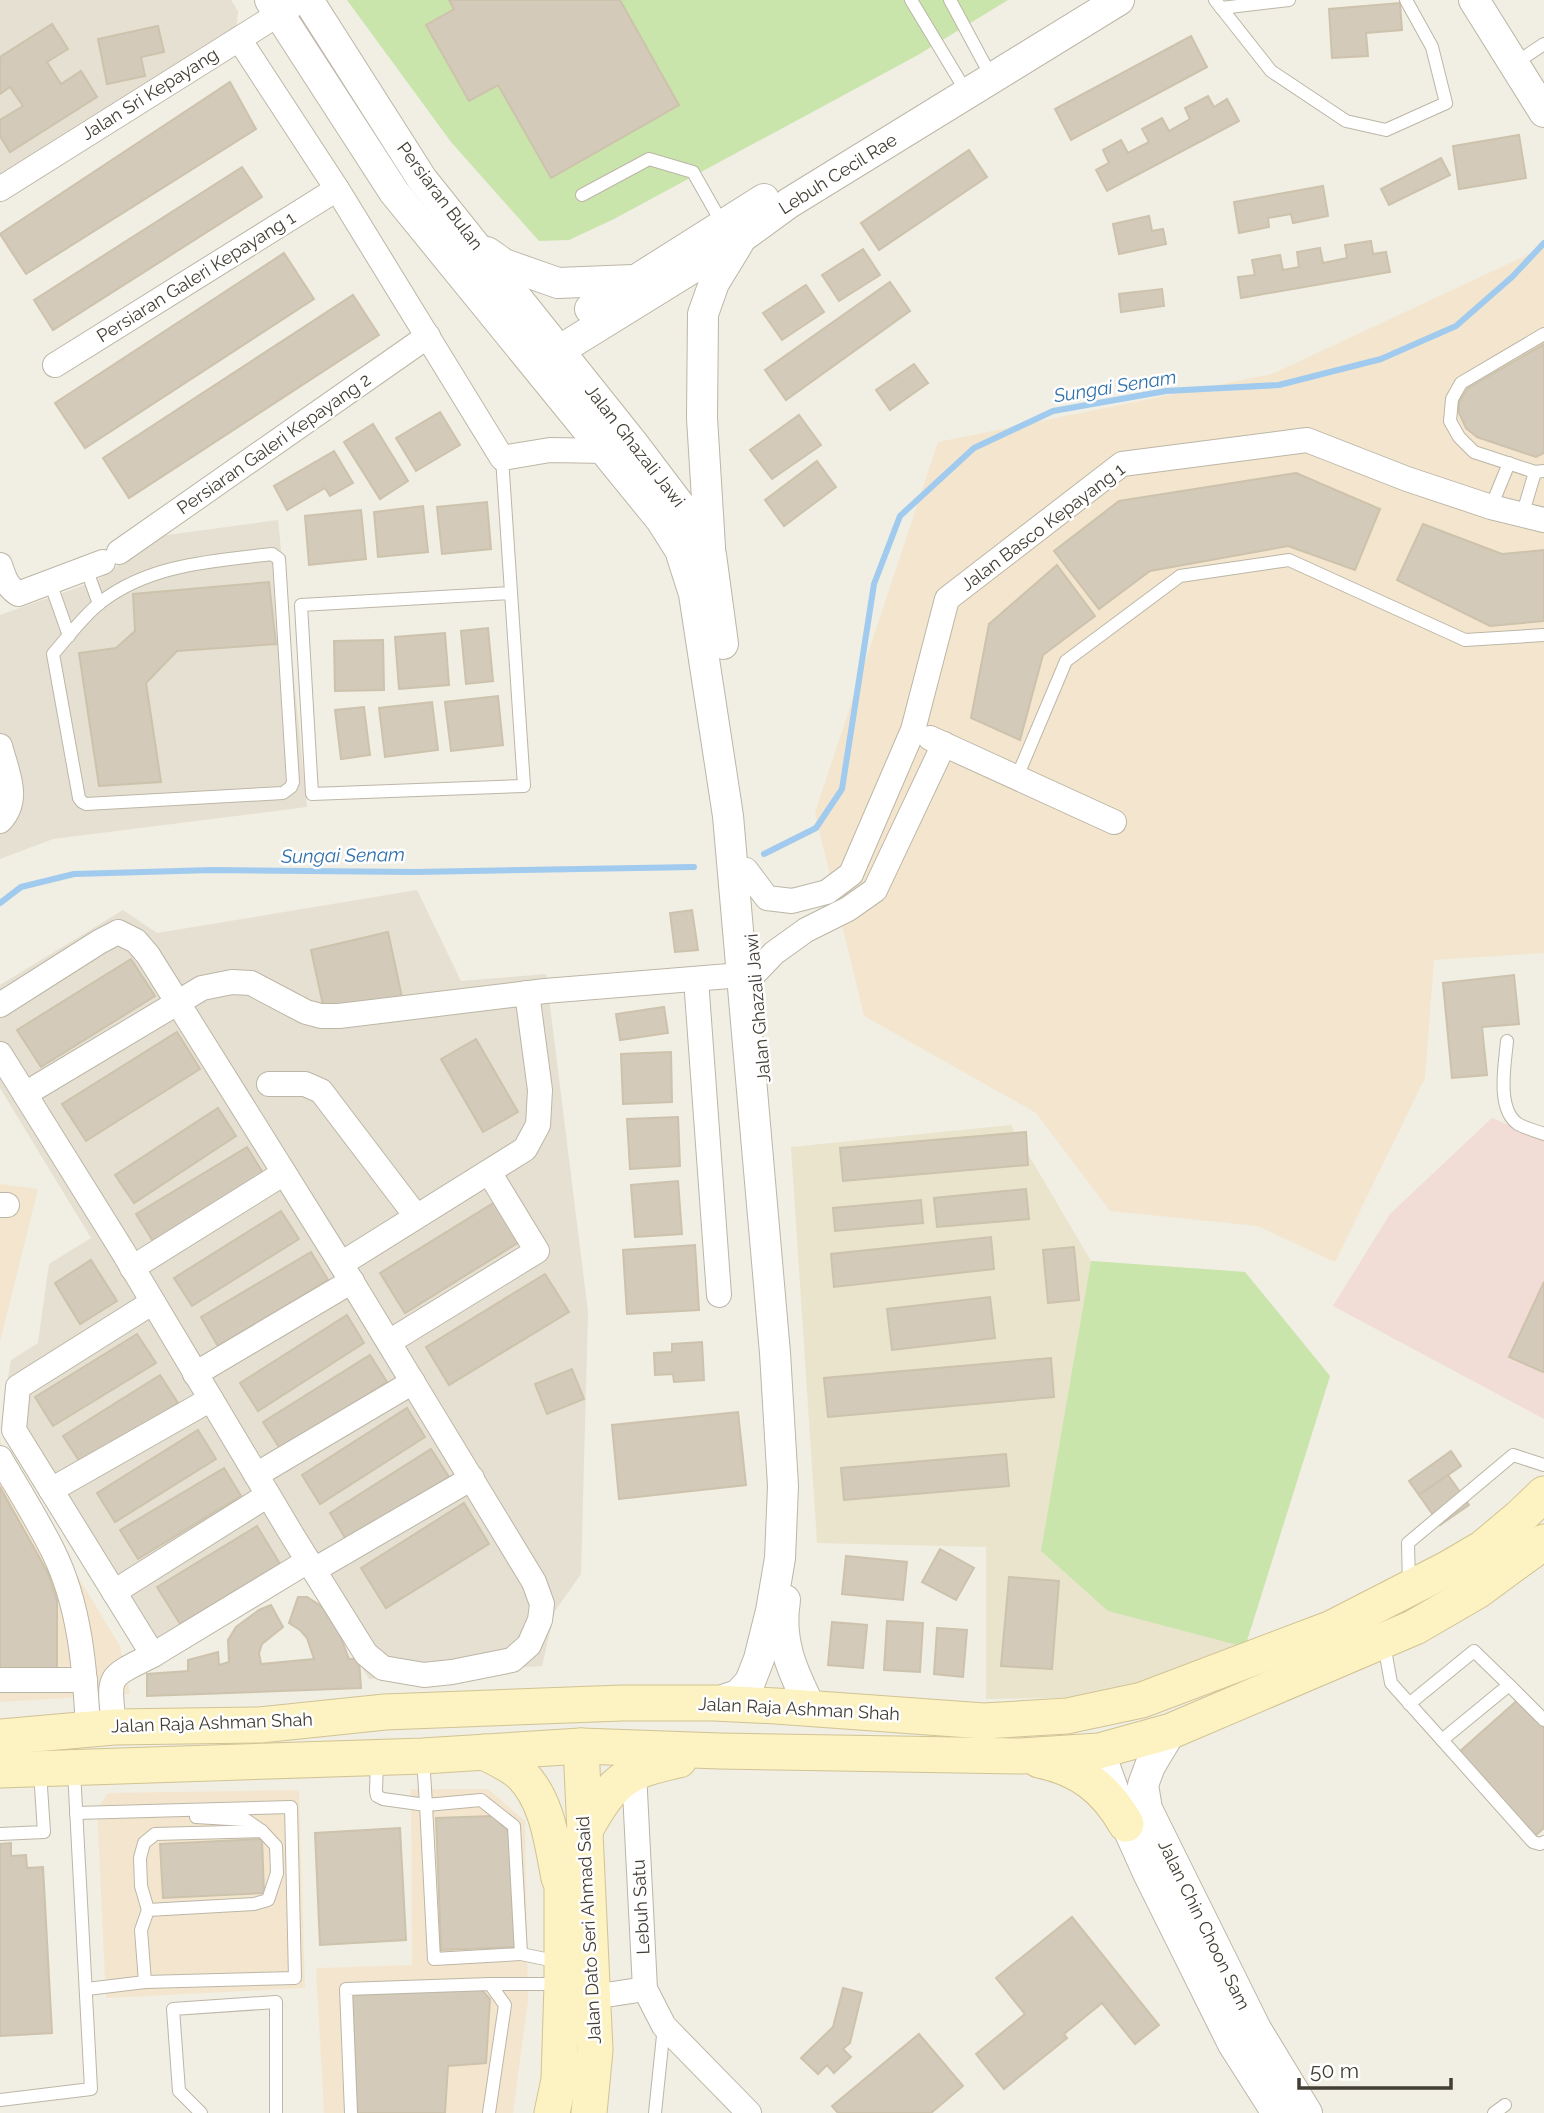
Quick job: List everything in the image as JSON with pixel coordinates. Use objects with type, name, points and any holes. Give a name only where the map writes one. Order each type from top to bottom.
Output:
[{"type":"main road","name":"Jalan Raja Ashman Shah","points":[[7,1737],[101,1727],[260,1725],[385,1712],[581,1704],[714,1703],[984,1721],[1067,1716],[1142,1700],[1332,1628],[1483,1548],[1544,1494]]},
{"type":"main road","points":[[0,1770],[423,1756],[571,1744],[720,1751],[1021,1756],[1099,1751],[1171,1731],[1415,1627],[1477,1591],[1544,1542]]},
{"type":"main road","points":[[1099,1751],[1113,1731],[1215,1690],[1239,1664]]},
{"type":"main road","points":[[571,1744],[588,1731],[622,1727],[744,1728],[811,1709]]},
{"type":"main road","points":[[260,1725],[418,1730],[534,1727],[550,1730],[571,1744]]},
{"type":"main road","points":[[7,1737],[38,1750],[57,1768]]},
{"type":"main road","name":"Jalan Dato Seri Ahmad Said","points":[[552,2113],[572,1981],[584,1832],[571,1744]]},
{"type":"main road","name":"Jalan Dato Seri Ahmad Said","points":[[571,1744],[563,1899],[572,1981],[595,2050],[589,2113]]},
{"type":"main road","points":[[584,1832],[612,1788],[634,1772],[720,1751]]},
{"type":"main road","points":[[484,1752],[520,1773],[533,1788],[544,1809],[563,1899]]},
{"type":"main road","points":[[1021,1756],[1046,1761],[1084,1777],[1114,1803],[1126,1824]]},
{"type":"street","name":"Persiaran Bulan","points":[[308,0],[422,179],[478,246],[554,345]]},
{"type":"street","name":"Lebuh Cecil Rae","points":[[989,71],[1091,0]]},
{"type":"street","name":"Lebuh Cecil Rae","points":[[554,345],[989,71],[1119,0]]},
{"type":"street","points":[[1474,0],[1534,57]]},
{"type":"street","points":[[1498,0],[1534,57],[1544,112]]},
{"type":"street","name":"Jalan Sri Kepayang","points":[[0,189],[239,39],[283,5]]},
{"type":"street","name":"Jalan Ghazali Jawi","points":[[283,5],[394,191],[661,520],[681,553],[694,594],[717,736],[739,926],[748,974],[793,1397],[794,1509],[789,1576],[781,1621],[791,1667],[811,1709]]},
{"type":"street","points":[[239,39],[337,189],[502,458],[550,450],[606,451]]},
{"type":"street","name":"Lebuh Cecil Rae","points":[[554,345],[634,280],[789,203],[963,87]]},
{"type":"street","name":"Persiaran Galeri Kepayang 1","points":[[55,365],[337,189]]},
{"type":"street","points":[[710,555],[702,418],[703,314],[732,232]]},
{"type":"street","points":[[478,246],[504,264],[558,284],[634,280]]},
{"type":"street","points":[[463,274],[499,304],[530,336],[554,345],[558,371],[671,517],[681,553]]},
{"type":"street","name":"Persiaran Galeri Kepayang 2","points":[[5,592],[18,594],[103,561],[428,337]]},
{"type":"street","name":"Jalan Ghazali Jawi","points":[[554,345],[688,516],[710,555],[724,656],[746,870],[748,974]]},
{"type":"street","name":"Jalan Basco Kepayang 1","points":[[746,870],[767,898],[792,901],[827,892],[851,874],[913,730],[947,599],[1122,464],[1307,440],[1491,508],[1533,518]]},
{"type":"street","points":[[0,565],[6,582],[5,592]]},
{"type":"street","points":[[913,730],[1114,822]]},
{"type":"street","points":[[25,1094],[202,988],[232,982],[251,983],[306,1012],[321,1016],[339,1016],[527,993],[748,974],[806,930],[848,909],[875,890],[944,744]]},
{"type":"street","points":[[0,746],[12,792],[9,811],[0,821]]},
{"type":"street","points":[[0,1004],[118,932],[136,941],[148,955],[346,1272],[534,1582],[541,1604],[540,1620],[529,1645],[513,1660],[424,1675],[383,1668],[366,1654],[0,1054]]},
{"type":"street","points":[[714,1703],[738,1695],[750,1682],[759,1659],[771,1611],[780,1558],[783,1486],[748,974]]},
{"type":"street","points":[[696,979],[719,1295]]},
{"type":"street","points":[[195,1374],[346,1272],[416,1216],[525,1149],[538,1125],[540,1090],[527,993]]},
{"type":"street","points":[[269,1084],[305,1084],[321,1091],[416,1216]]},
{"type":"street","points":[[389,1342],[537,1251],[489,1172]]},
{"type":"street","points":[[132,1268],[284,1173]]},
{"type":"street","points":[[153,1302],[18,1387],[14,1430],[153,1655]]},
{"type":"street","points":[[114,1592],[262,1485],[413,1382]]},
{"type":"street","points":[[51,1490],[211,1399]]},
{"type":"street","points":[[0,1458],[54,1552],[70,1596],[85,1680],[101,1727]]},
{"type":"street","points":[[101,1727],[115,1676],[472,1478]]},
{"type":"street","points":[[383,1668],[385,1712]]},
{"type":"street","points":[[0,1680],[85,1680]]},
{"type":"street","name":"Jalan Chin Choon Sam","points":[[1171,1731],[1150,1766],[1143,1785],[1147,1809],[1277,2113]]},
{"type":"street","name":"Jalan Chin Choon Sam","points":[[1099,1751],[1126,1824],[1148,1873],[1244,2037],[1307,2113]]},
{"type":"street","name":"Lebuh Satu","points":[[634,1772],[645,1989]]},
{"type":"street","points":[[572,1981],[645,1989],[664,2025],[748,2113]]},
{"type":"lane","points":[[911,0],[963,87]]},
{"type":"lane","points":[[950,0],[989,71]]},
{"type":"lane","points":[[1218,4],[1289,0]]},
{"type":"lane","points":[[1218,4],[1271,71],[1346,121],[1386,130],[1446,103],[1432,47],[1406,0]]},
{"type":"lane","points":[[582,195],[649,159],[693,172],[732,232]]},
{"type":"lane","points":[[1533,518],[1539,472],[1474,452],[1459,437],[1450,421],[1452,399],[1461,383],[1544,334]]},
{"type":"lane","points":[[502,458],[524,786],[312,794],[301,605],[511,593]]},
{"type":"lane","points":[[1491,508],[1509,464]]},
{"type":"lane","points":[[272,554],[276,556],[279,559],[293,782],[291,787],[283,793],[86,804],[82,802],[79,798],[53,654],[99,604],[126,585],[183,565],[272,554]]},
{"type":"lane","points":[[1017,778],[1066,661],[1180,576],[1289,560],[1465,640],[1544,635]]},
{"type":"lane","points":[[99,604],[103,561]]},
{"type":"lane","points":[[50,582],[69,636]]},
{"type":"lane","points":[[1507,1041],[1504,1103],[1509,1115],[1518,1124],[1544,1134]]},
{"type":"lane","points":[[1409,1589],[1408,1543],[1513,1455],[1544,1465]]},
{"type":"lane","points":[[1384,1640],[1391,1683],[1534,1842],[1544,1842]]},
{"type":"lane","points":[[1409,1704],[1474,1651],[1544,1720]]},
{"type":"lane","points":[[1442,1740],[1509,1685]]},
{"type":"lane","points":[[423,1756],[434,1959],[521,1954],[572,1981]]},
{"type":"lane","points":[[377,1757],[377,1796],[426,1805],[481,1800],[514,1826],[521,1954]]},
{"type":"lane","points":[[0,2100],[92,2089],[76,1813],[57,1768]]},
{"type":"lane","points":[[0,1834],[44,1832],[57,1768]]},
{"type":"lane","points":[[76,1813],[291,1807],[295,1978],[145,1982],[87,1989]]},
{"type":"lane","points":[[148,1910],[254,1904],[268,1900],[277,1872],[276,1846],[262,1831],[246,1821],[187,1817],[169,1811]]},
{"type":"lane","points":[[145,1982],[141,1930],[148,1910],[141,1886],[140,1858],[144,1843],[155,1834],[262,1831]]},
{"type":"lane","points":[[351,2113],[346,1989],[572,1981]]},
{"type":"lane","points":[[489,2113],[505,2005],[490,1984]]},
{"type":"lane","points":[[201,2113],[179,2091],[173,2009],[276,2002],[276,2113]]},
{"type":"lane","points":[[655,2113],[664,2025]]},
{"type":"shaded area","points":[[0,0],[231,0],[238,11],[236,32],[0,179]]},
{"type":"shaded area","points":[[1544,247],[1544,953],[1434,960],[1425,1078],[1335,1262],[1257,1226],[1110,1211],[1036,1113],[864,1016],[815,813],[938,442],[1272,374]]},
{"type":"shaded area","points":[[278,520],[307,807],[53,839],[0,859],[0,615],[96,581],[160,536]]},
{"type":"shaded area","points":[[417,890],[461,981],[546,974],[588,1312],[581,1574],[555,1611],[542,1666],[369,1679],[304,1576],[146,1666],[9,1446],[6,1389],[11,1360],[38,1343],[49,1264],[91,1238],[0,1088],[0,985],[123,910],[157,933]]},
{"type":"shaded area","points":[[1492,1118],[1544,1140],[1544,1419],[1333,1306],[1390,1214]]},
{"type":"shaded area","points":[[1011,1125],[1091,1261],[1245,1272],[1330,1376],[1245,1647],[1098,1697],[986,1699],[986,1547],[817,1543],[791,1147]]},
{"type":"shaded area","points":[[0,1184],[38,1189],[0,1342]]},
{"type":"shaded area","points":[[0,1436],[3,1453],[120,1646],[130,1694],[0,1702]]},
{"type":"shaded area","points":[[411,1789],[488,1789],[525,1821],[528,2001],[513,2113],[324,2113],[316,1968],[412,1965]]},
{"type":"shaded area","points":[[299,1790],[305,1988],[106,1998],[97,1809],[108,1793]]},
{"type":"green space","points":[[347,0],[1008,0],[918,55],[614,219],[569,240],[539,241],[451,142]]},
{"type":"green space","points":[[1091,1261],[1245,1272],[1330,1376],[1245,1647],[1108,1611],[1041,1551]]},
{"type":"building","points":[[449,0],[620,0],[679,105],[551,178],[498,85],[469,101],[426,25],[454,9]]},
{"type":"building","points":[[1400,3],[1402,30],[1366,33],[1368,56],[1332,58],[1329,9]]},
{"type":"building","points":[[52,24],[68,49],[47,62],[61,84],[81,71],[97,97],[10,152],[0,136],[0,120],[23,106],[10,87],[0,94],[0,57]]},
{"type":"building","points":[[158,26],[164,52],[141,57],[145,76],[107,84],[98,39]]},
{"type":"building","points":[[1191,36],[1207,67],[1071,140],[1055,109]]},
{"type":"building","points":[[230,82],[256,129],[26,274],[0,234]]},
{"type":"building","points":[[1208,96],[1214,107],[1227,99],[1239,121],[1107,191],[1096,170],[1109,163],[1103,150],[1121,140],[1128,153],[1149,142],[1142,129],[1162,118],[1169,131],[1190,119],[1185,108]]},
{"type":"building","points":[[1519,135],[1526,178],[1459,189],[1453,146]]},
{"type":"building","points":[[969,150],[987,177],[879,250],[861,223]]},
{"type":"building","points":[[1441,158],[1450,175],[1389,205],[1381,189]]},
{"type":"building","points":[[242,167],[262,197],[53,330],[34,300]]},
{"type":"building","points":[[1323,186],[1328,216],[1293,223],[1291,214],[1268,218],[1269,227],[1239,233],[1234,202]]},
{"type":"building","points":[[1149,216],[1152,231],[1163,229],[1166,244],[1119,254],[1113,224]]},
{"type":"building","points":[[1371,241],[1373,254],[1386,252],[1390,272],[1241,298],[1238,277],[1255,275],[1252,260],[1280,255],[1283,270],[1299,267],[1297,252],[1320,248],[1323,263],[1347,258],[1345,245]]},
{"type":"building","points":[[863,249],[880,275],[839,301],[822,275]]},
{"type":"building","points":[[284,253],[314,299],[85,448],[55,403]]},
{"type":"building","points":[[890,282],[910,311],[786,400],[765,370]]},
{"type":"building","points":[[806,285],[824,312],[782,340],[763,313]]},
{"type":"building","points":[[1162,289],[1164,306],[1121,312],[1119,294]]},
{"type":"building","points":[[353,295],[379,335],[129,498],[103,458]]},
{"type":"building","points":[[1544,344],[1544,453],[1536,457],[1477,437],[1466,428],[1459,413],[1459,402],[1468,388]]},
{"type":"building","points":[[914,364],[928,383],[890,410],[876,390]]},
{"type":"building","points":[[440,412],[460,445],[416,471],[396,438]]},
{"type":"building","points":[[799,415],[821,445],[772,479],[750,450]]},
{"type":"building","points":[[373,424],[408,481],[380,499],[344,442]]},
{"type":"building","points":[[334,451],[353,483],[330,496],[325,488],[287,510],[274,486]]},
{"type":"building","points":[[817,461],[836,487],[784,526],[765,500]]},
{"type":"building","points":[[1296,473],[1380,509],[1355,570],[1288,546],[1150,571],[1099,609],[1054,551],[1119,501]]},
{"type":"building","points":[[487,502],[491,549],[442,554],[437,507]]},
{"type":"building","points":[[423,506],[428,552],[378,557],[374,512]]},
{"type":"building","points":[[361,510],[366,559],[309,565],[305,516]]},
{"type":"building","points":[[1423,524],[1502,554],[1544,550],[1544,621],[1490,626],[1397,580]]},
{"type":"building","points":[[1057,565],[1095,616],[1043,655],[1020,740],[971,718],[989,624]]},
{"type":"building","points":[[269,582],[276,644],[177,651],[146,683],[161,782],[99,786],[79,653],[116,648],[135,631],[133,594]]},
{"type":"building","points":[[488,628],[493,681],[466,684],[461,631]]},
{"type":"building","points":[[445,633],[449,685],[399,689],[395,637]]},
{"type":"building","points":[[383,640],[384,690],[335,691],[334,641]]},
{"type":"building","points":[[498,696],[503,745],[451,751],[445,702]]},
{"type":"building","points":[[432,702],[438,750],[385,757],[379,708]]},
{"type":"building","points":[[364,707],[370,755],[341,759],[335,710]]},
{"type":"building","points":[[692,910],[698,950],[675,952],[670,913]]},
{"type":"building","points":[[388,932],[402,997],[325,1014],[311,950]]},
{"type":"building","points":[[131,959],[155,996],[41,1067],[17,1030]]},
{"type":"building","points":[[1514,975],[1519,1024],[1482,1027],[1487,1075],[1452,1078],[1443,983]]},
{"type":"building","points":[[664,1007],[668,1033],[620,1040],[616,1014]]},
{"type":"building","points":[[177,1032],[200,1069],[86,1141],[62,1104]]},
{"type":"building","points":[[476,1039],[518,1112],[483,1132],[441,1059]]},
{"type":"building","points":[[671,1052],[672,1102],[623,1104],[621,1054]]},
{"type":"building","points":[[218,1108],[236,1136],[134,1203],[115,1175]]},
{"type":"building","points":[[678,1117],[680,1166],[630,1169],[627,1119]]},
{"type":"building","points":[[1026,1132],[1028,1165],[843,1181],[840,1148]]},
{"type":"building","points":[[247,1147],[265,1176],[154,1243],[136,1214]]},
{"type":"building","points":[[678,1181],[682,1234],[635,1237],[631,1185]]},
{"type":"building","points":[[1026,1189],[1029,1219],[937,1227],[934,1198]]},
{"type":"building","points":[[500,1199],[524,1239],[405,1313],[380,1273]]},
{"type":"building","points":[[921,1200],[923,1223],[835,1231],[833,1208]]},
{"type":"building","points":[[281,1211],[299,1239],[192,1306],[174,1278]]},
{"type":"building","points":[[991,1237],[994,1269],[834,1287],[831,1254]]},
{"type":"building","points":[[695,1245],[699,1310],[627,1314],[623,1250]]},
{"type":"building","points":[[1074,1247],[1079,1300],[1048,1303],[1043,1250]]},
{"type":"building","points":[[311,1252],[328,1280],[218,1346],[201,1317]]},
{"type":"building","points":[[91,1260],[117,1301],[80,1324],[55,1283]]},
{"type":"building","points":[[545,1274],[569,1312],[449,1385],[426,1347]]},
{"type":"building","points":[[1544,1282],[1544,1370],[1543,1372],[1509,1357]]},
{"type":"building","points":[[990,1297],[995,1338],[892,1350],[887,1309]]},
{"type":"building","points":[[347,1315],[364,1343],[258,1411],[240,1383]]},
{"type":"building","points":[[137,1334],[156,1363],[53,1426],[35,1397]]},
{"type":"building","points":[[702,1342],[704,1380],[674,1382],[673,1374],[655,1375],[654,1353],[672,1352],[672,1344]]},
{"type":"building","points":[[370,1355],[387,1382],[281,1450],[263,1422]]},
{"type":"building","points":[[1051,1358],[1054,1397],[828,1417],[824,1378]]},
{"type":"building","points":[[572,1369],[584,1399],[547,1414],[535,1384]]},
{"type":"building","points":[[160,1375],[178,1403],[82,1465],[63,1436]]},
{"type":"building","points":[[407,1408],[425,1437],[320,1504],[302,1475]]},
{"type":"building","points":[[738,1412],[746,1485],[619,1499],[612,1425]]},
{"type":"building","points":[[198,1430],[216,1459],[115,1522],[97,1493]]},
{"type":"building","points":[[431,1449],[449,1477],[347,1541],[330,1513]]},
{"type":"building","points":[[1451,1451],[1461,1466],[1419,1495],[1409,1481]]},
{"type":"building","points":[[1006,1454],[1009,1486],[844,1500],[841,1468]]},
{"type":"building","points":[[224,1468],[241,1496],[138,1559],[120,1530]]},
{"type":"building","points":[[1448,1475],[1469,1505],[1440,1525],[1419,1495]]},
{"type":"building","points":[[0,1487],[48,1573],[57,1600],[57,1674],[0,1679]]},
{"type":"building","points":[[464,1503],[489,1544],[386,1608],[361,1568]]},
{"type":"building","points":[[257,1526],[280,1564],[180,1624],[157,1587]]},
{"type":"building","points":[[940,1549],[974,1568],[956,1600],[922,1582]]},
{"type":"building","points":[[846,1556],[907,1562],[903,1600],[842,1594]]},
{"type":"building","points":[[1009,1577],[1059,1581],[1052,1669],[1001,1666]]},
{"type":"building","points":[[298,1597],[307,1597],[321,1606],[338,1630],[349,1659],[359,1659],[361,1688],[147,1696],[147,1674],[188,1671],[188,1660],[218,1652],[219,1665],[229,1662],[228,1640],[236,1627],[259,1610],[271,1605],[283,1627],[262,1644],[259,1653],[261,1664],[314,1659],[307,1638],[289,1623]]},
{"type":"building","points":[[887,1621],[923,1623],[920,1672],[884,1670]]},
{"type":"building","points":[[832,1622],[867,1625],[863,1668],[828,1665]]},
{"type":"building","points":[[937,1628],[967,1630],[963,1677],[934,1674]]},
{"type":"building","points":[[1520,1698],[1544,1725],[1544,1828],[1535,1836],[1459,1752]]},
{"type":"building","points":[[493,1816],[512,1835],[517,1947],[441,1950],[436,1818]]},
{"type":"building","points":[[400,1828],[406,1940],[320,1945],[315,1833]]},
{"type":"building","points":[[262,1839],[264,1893],[163,1898],[160,1844]]},
{"type":"building","points":[[11,1843],[11,1856],[26,1855],[27,1868],[43,1867],[52,2033],[0,2036],[0,1844]]},
{"type":"building","points":[[1072,1917],[1159,2025],[1135,2044],[1102,2003],[1064,2034],[1067,2038],[1004,2089],[976,2054],[1025,2014],[996,1978]]},
{"type":"building","points":[[843,1988],[862,1993],[850,2043],[843,2049],[851,2057],[834,2073],[827,2065],[818,2074],[801,2058],[833,2027]]},
{"type":"building","points":[[481,1989],[490,1999],[486,2063],[448,2066],[445,2113],[357,2113],[352,1995]]},
{"type":"building","points":[[919,2034],[963,2086],[931,2113],[838,2113],[832,2106]]},
{"type":"waterway","name":"Sungai Senam","points":[[764,854],[816,828],[842,789],[874,584],[900,516],[974,448],[1053,411],[1166,391],[1279,385],[1381,359],[1456,326],[1512,277],[1544,243]]},
{"type":"waterway","name":"Sungai Senam","points":[[0,903],[21,887],[74,874],[213,870],[415,872],[694,867]]}]
